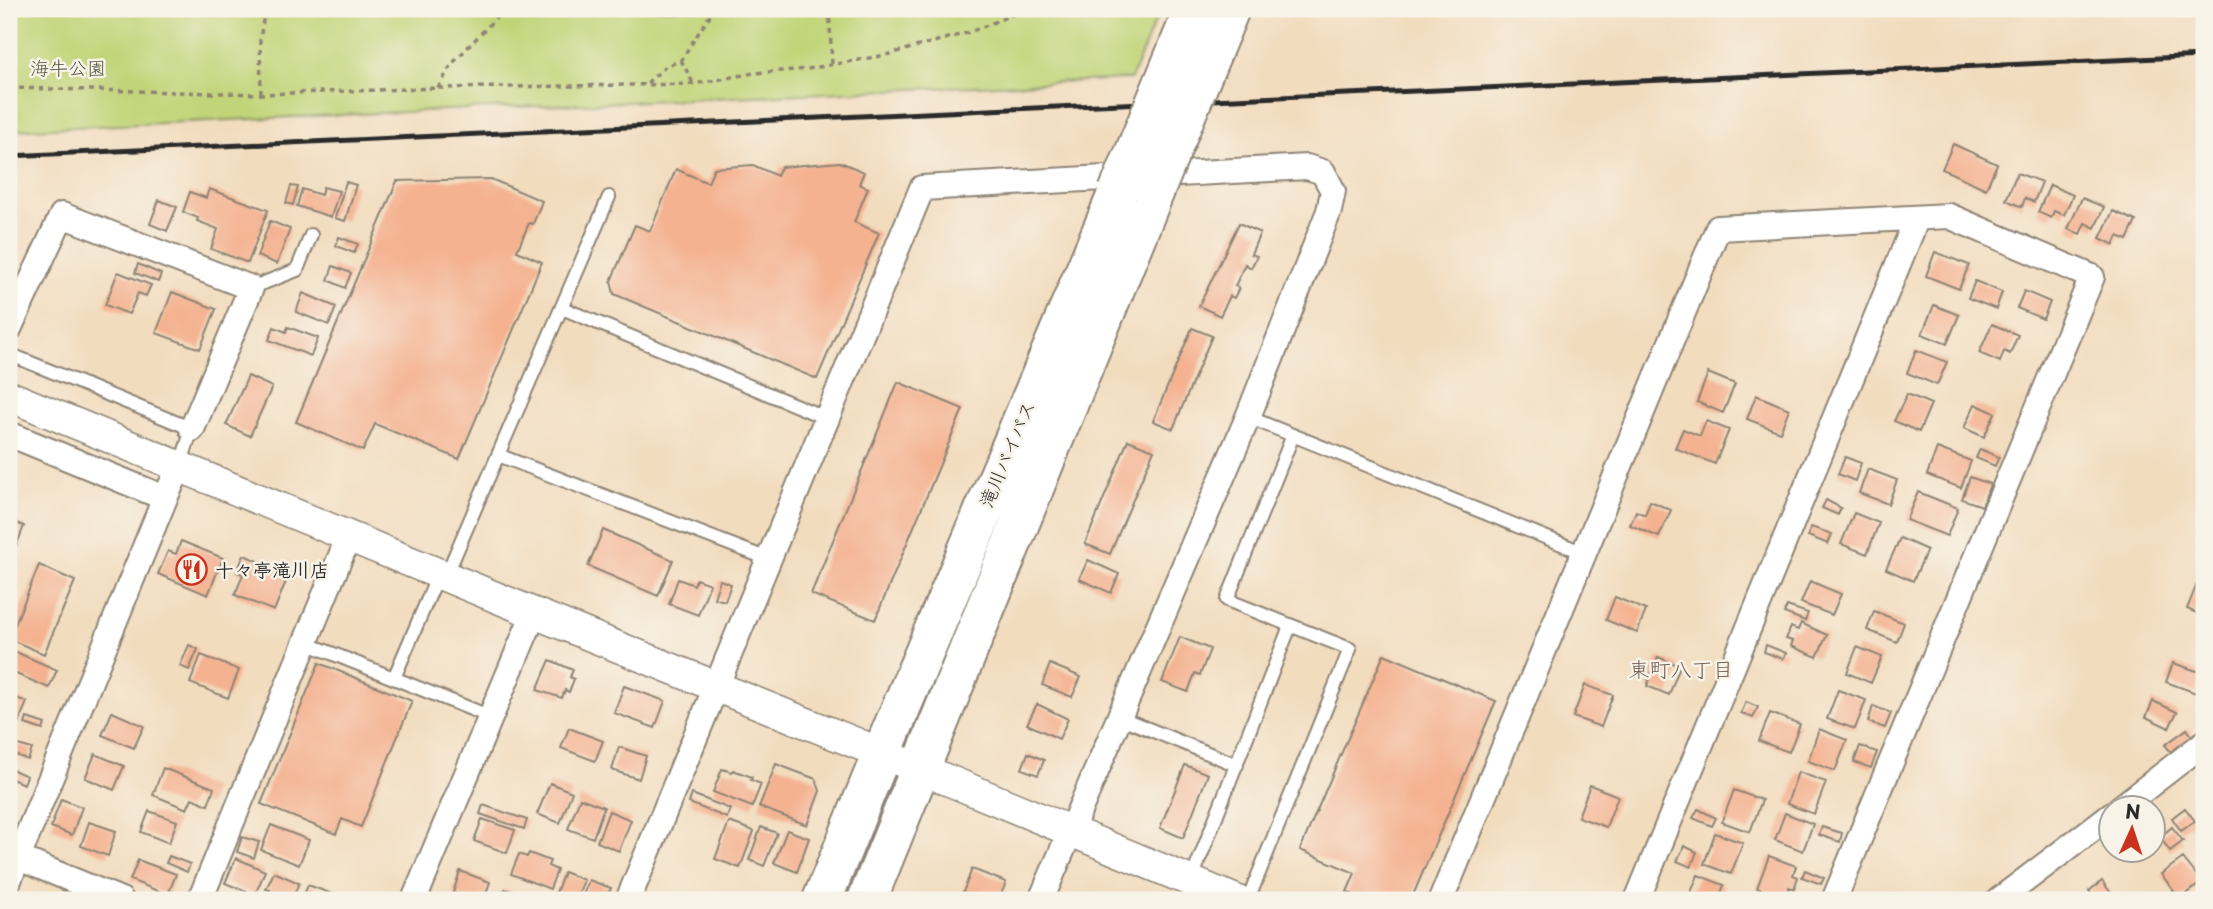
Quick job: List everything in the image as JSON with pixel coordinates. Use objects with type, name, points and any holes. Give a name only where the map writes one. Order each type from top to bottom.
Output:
[{"type":"highway","name":"滝川バイパス","points":[[867,900],[921,769],[1136,192],[1194,9]]},
{"type":"highway","name":"滝川バイパス","points":[[822,900],[882,753],[1136,192],[1230,9]]},
{"type":"street","points":[[628,900],[922,188],[1307,167],[1323,172],[1333,191],[1329,211],[1248,417],[1041,900]]},
{"type":"street","points":[[9,329],[62,215],[251,288],[192,429]]},
{"type":"street","points":[[1441,900],[1718,228],[1948,216],[2092,277],[1834,900]]},
{"type":"street","points":[[1637,900],[1917,218]]},
{"type":"street","points":[[9,396],[1236,900]]},
{"type":"street","points":[[9,434],[165,498]]},
{"type":"street","points":[[121,900],[12,864],[180,466]]},
{"type":"street","points":[[200,900],[349,537]]},
{"type":"street","points":[[414,900],[534,613]]},
{"type":"street","points":[[2137,794],[2204,744]]},
{"type":"street","points":[[1998,900],[2098,825]]},
{"type":"lane","points":[[394,678],[498,455],[609,197]]},
{"type":"lane","points":[[251,288],[297,270],[311,235]]},
{"type":"lane","points":[[562,308],[827,418]]},
{"type":"lane","points":[[9,354],[192,429],[180,466]]},
{"type":"lane","points":[[1248,417],[1584,553]]},
{"type":"lane","points":[[1248,900],[1350,649],[1227,600],[1293,435]]},
{"type":"lane","points":[[498,455],[768,559]]},
{"type":"lane","points":[[1191,881],[1290,626]]},
{"type":"lane","points":[[306,643],[491,717]]},
{"type":"lane","points":[[1119,717],[1237,765]]},
{"type":"path","points":[[259,9],[264,14],[272,15],[280,9]]},
{"type":"path","points":[[438,88],[452,64],[504,9]]},
{"type":"path","points":[[647,84],[665,67],[681,60],[714,9]]},
{"type":"path","points":[[830,9],[832,64]]},
{"type":"path","points":[[9,88],[261,94],[694,84],[754,73],[808,69],[886,55],[970,32],[1026,9]]},
{"type":"path","points":[[261,94],[260,40],[264,14]]},
{"type":"path","points":[[681,60],[694,84]]},
{"type":"green space","name":"海牛公園","points":[[9,9],[1160,9],[1131,79],[9,130]]},
{"type":"building","points":[[1953,144],[1997,164],[1986,189],[1942,169]]},
{"type":"building","points":[[840,162],[864,172],[859,184],[868,188],[854,222],[879,233],[817,379],[614,294],[611,281],[635,225],[650,231],[676,169],[708,183],[714,168],[753,165],[777,176],[781,167]]},
{"type":"building","points":[[2017,173],[2042,182],[2034,202],[2025,198],[2022,207],[2006,200]]},
{"type":"building","points":[[491,179],[542,201],[533,224],[529,223],[517,251],[542,262],[459,459],[375,424],[363,451],[296,422],[397,181]]},
{"type":"building","points":[[346,182],[356,185],[345,221],[335,218]]},
{"type":"building","points":[[2050,185],[2073,195],[2064,215],[2054,211],[2051,218],[2038,212]]},
{"type":"building","points":[[291,186],[298,187],[293,205],[286,203]]},
{"type":"building","points":[[323,187],[339,191],[331,217],[297,206],[302,189],[321,195]]},
{"type":"building","points":[[209,189],[268,210],[248,263],[211,249],[218,229],[183,212],[190,192],[206,198]]},
{"type":"building","points":[[2082,198],[2104,207],[2095,228],[2085,223],[2080,234],[2068,229]]},
{"type":"building","points":[[159,200],[177,207],[167,231],[150,224]]},
{"type":"building","points":[[2113,211],[2136,221],[2127,240],[2118,236],[2114,245],[2100,238]]},
{"type":"building","points":[[270,221],[290,229],[277,264],[257,256]]},
{"type":"building","points":[[1239,223],[1260,233],[1251,254],[1257,256],[1251,268],[1245,264],[1235,286],[1239,288],[1234,298],[1230,296],[1220,316],[1199,306]]},
{"type":"building","points":[[339,237],[358,244],[354,253],[336,246]]},
{"type":"building","points":[[1935,252],[1969,265],[1959,289],[1926,276]]},
{"type":"building","points":[[138,264],[161,274],[158,282],[135,273]]},
{"type":"building","points":[[333,266],[351,273],[345,288],[328,280]]},
{"type":"building","points":[[118,272],[151,285],[146,296],[138,293],[129,314],[105,305]]},
{"type":"building","points":[[1975,281],[2002,292],[1996,309],[1968,298]]},
{"type":"building","points":[[2024,291],[2050,302],[2043,319],[2017,308]]},
{"type":"building","points":[[172,292],[216,309],[200,349],[156,333]]},
{"type":"building","points":[[303,293],[336,307],[329,325],[296,312]]},
{"type":"building","points":[[1934,305],[1959,315],[1947,344],[1922,334]]},
{"type":"building","points":[[1992,324],[2018,335],[2010,354],[2004,351],[2000,362],[1979,353]]},
{"type":"building","points":[[274,327],[286,332],[288,327],[318,338],[311,356],[269,340]]},
{"type":"building","points":[[1192,328],[1212,336],[1173,429],[1153,421]]},
{"type":"building","points":[[1916,350],[1947,362],[1937,385],[1907,373]]},
{"type":"building","points":[[1708,373],[1735,384],[1723,413],[1697,402]]},
{"type":"building","points":[[248,376],[272,387],[250,436],[226,425]]},
{"type":"building","points":[[898,382],[963,409],[875,620],[811,594]]},
{"type":"building","points":[[1907,394],[1931,404],[1919,432],[1894,421]]},
{"type":"building","points":[[1756,395],[1789,409],[1780,432],[1747,419]]},
{"type":"building","points":[[1975,404],[1995,413],[1984,437],[1964,428]]},
{"type":"building","points":[[1706,421],[1729,430],[1715,464],[1675,448],[1683,429],[1700,436]]},
{"type":"building","points":[[1128,440],[1154,450],[1110,554],[1085,544]]},
{"type":"building","points":[[1937,448],[1971,461],[1961,488],[1927,475]]},
{"type":"building","points":[[1980,449],[1999,457],[1995,466],[1976,458]]},
{"type":"building","points":[[1845,457],[1861,463],[1855,481],[1838,474]]},
{"type":"building","points":[[1868,469],[1897,480],[1888,504],[1859,493]]},
{"type":"building","points":[[1970,477],[1990,484],[1982,506],[1962,499]]},
{"type":"building","points":[[1918,492],[1958,508],[1947,536],[1906,520]]},
{"type":"building","points":[[1826,500],[1841,508],[1838,515],[1822,508]]},
{"type":"building","points":[[1650,501],[1671,510],[1659,537],[1630,525],[1636,511],[1645,515]]},
{"type":"building","points":[[1854,513],[1879,523],[1867,554],[1841,544]]},
{"type":"building","points":[[9,520],[24,526],[12,557],[9,556]]},
{"type":"building","points":[[1811,527],[1832,534],[1828,544],[1808,536]]},
{"type":"building","points":[[603,530],[673,560],[658,596],[588,566]]},
{"type":"building","points":[[1900,538],[1927,550],[1913,581],[1886,569]]},
{"type":"building","points":[[181,541],[223,558],[208,595],[158,574],[168,551],[176,554]]},
{"type":"building","points":[[244,555],[289,574],[274,611],[235,595],[243,574],[237,572]]},
{"type":"building","points":[[1088,560],[1119,574],[1111,593],[1079,579]]},
{"type":"building","points":[[39,565],[75,581],[44,654],[9,639]]},
{"type":"building","points":[[678,579],[694,585],[696,579],[710,584],[698,615],[669,604]]},
{"type":"building","points":[[720,580],[731,584],[725,601],[714,598]]},
{"type":"building","points":[[1810,581],[1841,594],[1832,615],[1801,603]]},
{"type":"building","points":[[2197,584],[2204,587],[2204,616],[2187,609]]},
{"type":"building","points":[[1615,597],[1646,610],[1637,633],[1606,620]]},
{"type":"building","points":[[1787,606],[1808,613],[1805,621],[1784,613]]},
{"type":"building","points":[[1874,611],[1904,623],[1897,642],[1867,630]]},
{"type":"building","points":[[1801,623],[1827,635],[1817,657],[1791,646],[1793,641],[1786,639],[1791,627],[1798,630]]},
{"type":"building","points":[[1180,637],[1210,649],[1200,675],[1195,673],[1188,692],[1162,682]]},
{"type":"building","points":[[189,645],[198,649],[189,670],[180,666]]},
{"type":"building","points":[[1766,645],[1786,653],[1783,659],[1764,652]]},
{"type":"building","points":[[1857,647],[1882,657],[1871,683],[1847,673]]},
{"type":"building","points":[[16,652],[57,670],[49,688],[9,671]]},
{"type":"building","points":[[1384,654],[1496,701],[1411,900],[1365,900],[1347,892],[1355,873],[1300,850]]},
{"type":"building","points":[[201,655],[239,670],[228,698],[190,683]]},
{"type":"building","points":[[1658,657],[1680,666],[1669,695],[1647,686]]},
{"type":"building","points":[[550,660],[573,670],[570,677],[574,679],[569,692],[565,690],[562,698],[537,690]]},
{"type":"building","points":[[319,663],[412,701],[361,827],[342,819],[336,834],[261,804]]},
{"type":"building","points":[[2173,663],[2203,673],[2196,693],[2166,682]]},
{"type":"building","points":[[1050,664],[1081,677],[1072,697],[1042,685]]},
{"type":"building","points":[[1585,685],[1613,695],[1601,727],[1573,717]]},
{"type":"building","points":[[624,686],[665,701],[655,728],[614,713]]},
{"type":"building","points":[[1838,690],[1866,700],[1855,729],[1827,719]]},
{"type":"building","points":[[9,695],[27,702],[18,724],[9,720]]},
{"type":"building","points":[[2153,701],[2177,712],[2169,728],[2146,717]]},
{"type":"building","points":[[1746,702],[1758,707],[1753,718],[1741,713]]},
{"type":"building","points":[[1037,704],[1068,719],[1059,739],[1027,724]]},
{"type":"building","points":[[1873,706],[1891,713],[1885,728],[1868,722]]},
{"type":"building","points":[[112,712],[144,726],[134,748],[102,735]]},
{"type":"building","points":[[1770,713],[1800,724],[1789,752],[1759,741]]},
{"type":"building","points":[[27,718],[45,724],[43,730],[25,724]]},
{"type":"building","points":[[569,728],[603,741],[595,761],[561,748]]},
{"type":"building","points":[[1819,729],[1847,740],[1835,771],[1808,761]]},
{"type":"building","points":[[2187,729],[2192,736],[2171,752],[2165,745]]},
{"type":"building","points":[[15,744],[32,749],[28,760],[12,754]]},
{"type":"building","points":[[1860,746],[1877,752],[1871,768],[1854,762]]},
{"type":"building","points":[[619,747],[646,756],[639,779],[612,770]]},
{"type":"building","points":[[1028,753],[1044,760],[1038,775],[1022,769]]},
{"type":"building","points":[[95,754],[124,766],[114,790],[85,778]]},
{"type":"building","points":[[776,764],[816,779],[820,791],[807,825],[759,807]]},
{"type":"building","points":[[1185,765],[1208,774],[1183,838],[1160,828]]},
{"type":"building","points":[[9,768],[27,776],[24,784],[9,778]]},
{"type":"building","points":[[163,768],[214,788],[208,805],[192,798],[187,809],[153,795]]},
{"type":"building","points":[[722,769],[752,777],[751,780],[761,784],[752,807],[713,792]]},
{"type":"building","points":[[1798,772],[1826,782],[1814,814],[1787,804]]},
{"type":"building","points":[[550,783],[572,792],[560,823],[537,814]]},
{"type":"building","points":[[1590,785],[1618,796],[1606,827],[1578,817]]},
{"type":"building","points":[[1734,790],[1762,800],[1750,832],[1722,822]]},
{"type":"building","points":[[692,794],[730,809],[727,818],[689,803]]},
{"type":"building","points":[[580,798],[604,807],[593,838],[568,829]]},
{"type":"building","points":[[61,799],[82,807],[72,835],[51,827]]},
{"type":"building","points":[[483,805],[527,820],[524,829],[480,814]]},
{"type":"building","points":[[2185,808],[2195,821],[2181,831],[2172,818]]},
{"type":"building","points":[[1698,809],[1716,818],[1712,826],[1693,818]]},
{"type":"building","points":[[149,811],[177,821],[169,843],[141,832]]},
{"type":"building","points":[[609,811],[631,820],[619,851],[597,842]]},
{"type":"building","points":[[1785,813],[1813,824],[1803,851],[1775,840]]},
{"type":"building","points":[[482,819],[515,830],[507,853],[474,841]]},
{"type":"building","points":[[89,822],[116,831],[108,856],[81,846]]},
{"type":"building","points":[[729,822],[754,831],[740,868],[715,859]]},
{"type":"building","points":[[271,825],[309,840],[299,865],[261,850]]},
{"type":"building","points":[[761,827],[777,833],[764,866],[749,860]]},
{"type":"building","points":[[1822,827],[1842,833],[1840,842],[1819,835]]},
{"type":"building","points":[[2172,827],[2183,841],[2170,851],[2168,848],[2168,830]]},
{"type":"building","points":[[787,830],[809,838],[797,872],[774,863]]},
{"type":"building","points":[[1715,833],[1743,843],[1731,874],[1704,864]]},
{"type":"building","points":[[242,837],[259,842],[254,858],[237,852]]},
{"type":"building","points":[[1684,846],[1697,852],[1691,867],[1677,861]]},
{"type":"building","points":[[529,853],[550,861],[548,866],[557,870],[550,889],[511,874],[519,854],[527,857]]},
{"type":"building","points":[[169,856],[190,864],[187,872],[166,863]]},
{"type":"building","points":[[1769,856],[1796,866],[1793,875],[1798,877],[1794,889],[1789,887],[1785,898],[1757,888]]},
{"type":"building","points":[[236,858],[265,871],[255,895],[225,883]]},
{"type":"building","points":[[2183,858],[2202,882],[2180,899],[2161,874]]},
{"type":"building","points":[[138,860],[176,874],[168,895],[130,880]]},
{"type":"building","points":[[972,869],[1006,882],[999,900],[960,900]]},
{"type":"building","points":[[1805,870],[1824,878],[1821,884],[1802,877]]},
{"type":"building","points":[[460,871],[490,882],[484,900],[473,900],[453,893]]},
{"type":"building","points":[[274,872],[299,883],[292,900],[265,900],[270,890],[266,889]]},
{"type":"building","points":[[564,872],[584,880],[576,900],[553,900]]},
{"type":"building","points":[[1698,875],[1724,885],[1718,900],[1688,900]]},
{"type":"building","points":[[589,880],[611,888],[606,900],[581,900]]},
{"type":"building","points":[[2102,881],[2111,893],[2102,900],[2096,900],[2089,891]]},
{"type":"building","points":[[308,885],[338,896],[336,900],[302,900]]},
{"type":"building","points":[[505,889],[533,900],[501,900]]},
{"type":"railway","points":[[9,156],[2204,56]]},
{"type":"place","name":"十々亭滝川店","points":[[192,570]]},
{"type":"district","name":"東町八丁目","points":[[1681,670]]}]
